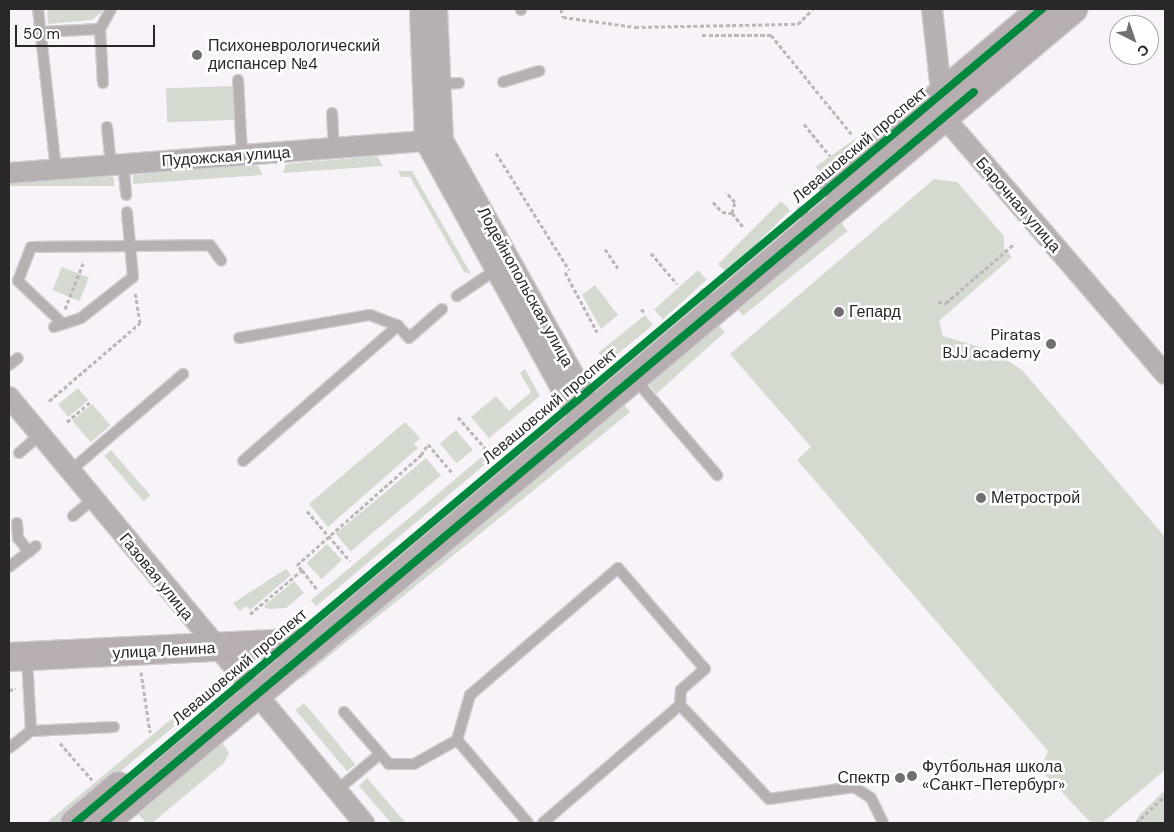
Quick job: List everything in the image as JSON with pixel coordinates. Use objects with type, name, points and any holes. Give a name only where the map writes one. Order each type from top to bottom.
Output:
[{"type":"street","name":"Лодейнопольская улица","points":[[420,9],[441,83]]},
{"type":"street","name":"Лодейнопольская улица","points":[[437,9],[441,83],[434,141],[582,406]]},
{"type":"street","points":[[932,9],[942,106]]},
{"type":"street","name":"Левашовский проспект","points":[[95,811],[249,689],[582,406],[808,219],[837,186],[942,106],[1050,12]]},
{"type":"street","name":"Барочная улица","points":[[942,106],[1165,374]]},
{"type":"street","name":"Пудожская улица","points":[[9,173],[434,141]]},
{"type":"street","name":"Левашовский проспект","points":[[582,406],[634,377],[711,301]]},
{"type":"street","name":"Газовая улица","points":[[9,396],[207,640],[364,823]]},
{"type":"street","name":"улица Ленина","points":[[15,651],[314,634]]},
{"type":"street","name":"улица Ленина","points":[[207,640],[288,644],[314,634]]},
{"type":"street","name":"Левашовский проспект","points":[[249,689],[288,644]]},
{"type":"lane","points":[[38,9],[56,170]]},
{"type":"lane","points":[[103,83],[100,29],[111,9]]},
{"type":"lane","points":[[40,32],[100,29]]},
{"type":"lane","points":[[503,82],[539,70]]},
{"type":"lane","points":[[238,80],[242,155]]},
{"type":"lane","points":[[332,113],[334,148]]},
{"type":"lane","points":[[107,128],[126,195]]},
{"type":"lane","points":[[127,212],[131,246],[133,277],[81,318],[57,324],[18,281],[30,247],[90,244],[131,246],[210,245],[221,260]]},
{"type":"lane","points":[[457,296],[503,266]]},
{"type":"lane","points":[[239,338],[370,315],[398,326],[409,338],[442,309]]},
{"type":"lane","points":[[244,461],[398,326]]},
{"type":"lane","points":[[9,365],[18,358]]},
{"type":"lane","points":[[70,471],[183,374]]},
{"type":"lane","points":[[634,377],[717,475]]},
{"type":"lane","points":[[19,453],[40,435]]},
{"type":"lane","points":[[73,516],[92,499]]},
{"type":"lane","points":[[9,567],[33,549],[18,538],[17,523]]},
{"type":"lane","points":[[344,712],[389,764],[414,764],[457,740],[470,695],[618,568],[705,670],[681,690],[680,705],[543,823]]},
{"type":"lane","points":[[15,651],[31,731]]},
{"type":"lane","points":[[680,705],[769,799],[854,787],[871,798],[883,823]]},
{"type":"lane","points":[[9,748],[31,731],[114,727]]},
{"type":"lane","points":[[457,740],[528,823]]},
{"type":"lane","points":[[336,791],[380,754]]},
{"type":"path","points":[[561,9],[563,17],[635,27],[798,24],[813,9]]},
{"type":"path","points":[[702,35],[771,35],[853,136]]},
{"type":"path","points":[[804,124],[837,186]]},
{"type":"path","points":[[496,153],[567,271],[597,332]]},
{"type":"path","points":[[726,192],[735,202],[732,213]]},
{"type":"path","points":[[714,202],[722,212],[732,213],[744,228]]},
{"type":"path","points":[[938,302],[946,303],[1015,243]]},
{"type":"path","points":[[57,324],[90,244]]},
{"type":"path","points":[[605,249],[618,268]]},
{"type":"path","points":[[651,253],[677,284]]},
{"type":"path","points":[[49,401],[140,323],[133,277]]},
{"type":"path","points":[[67,422],[90,402]]},
{"type":"path","points":[[458,417],[485,448]]},
{"type":"path","points":[[317,588],[297,565],[421,455],[428,444],[453,474]]},
{"type":"path","points":[[307,511],[350,561]]},
{"type":"path","points":[[250,614],[302,570]]},
{"type":"path","points":[[140,666],[150,732]]},
{"type":"path","points":[[50,730],[95,811]]},
{"type":"path","points":[[1136,823],[1165,796]]},
{"type":"shaded area","points":[[47,9],[102,9],[102,12],[92,20],[48,24]]},
{"type":"shaded area","points":[[233,86],[234,120],[167,122],[166,88]]},
{"type":"shaded area","points":[[855,139],[862,149],[823,176],[816,167]]},
{"type":"shaded area","points":[[377,156],[383,166],[283,173],[286,164]]},
{"type":"shaded area","points":[[257,164],[263,175],[133,184],[133,175]]},
{"type":"shaded area","points":[[398,171],[412,171],[471,274],[464,272],[410,177],[401,177]]},
{"type":"shaded area","points":[[9,177],[114,177],[114,186],[9,186]]},
{"type":"shaded area","name":"Метрострой","points":[[934,179],[957,182],[1004,236],[1004,248],[1012,257],[939,321],[943,336],[996,352],[1023,371],[1165,537],[1165,770],[1102,823],[1091,823],[1040,769],[1048,751],[797,460],[811,447],[730,354]]},
{"type":"shaded area","points":[[781,201],[790,210],[727,273],[718,264]]},
{"type":"shaded area","points":[[839,220],[848,231],[743,316],[734,305]]},
{"type":"shaded area","points":[[62,267],[89,278],[80,301],[53,290]]},
{"type":"shaded area","points":[[698,270],[707,280],[663,319],[654,309]]},
{"type":"shaded area","points":[[595,285],[618,315],[601,329],[582,295]]},
{"type":"shaded area","points":[[645,315],[653,325],[607,363],[598,353]]},
{"type":"shaded area","points":[[717,323],[725,332],[657,393],[649,385]]},
{"type":"shaded area","points":[[525,369],[540,396],[489,438],[471,417],[496,396],[509,411],[531,392],[520,373]]},
{"type":"shaded area","points":[[78,388],[88,400],[68,417],[58,405]]},
{"type":"shaded area","points":[[622,402],[630,412],[301,679],[292,669]]},
{"type":"shaded area","points":[[92,404],[110,425],[91,442],[72,421]]},
{"type":"shaded area","points":[[540,408],[545,414],[316,606],[311,600]]},
{"type":"shaded area","points":[[405,422],[420,438],[414,444],[418,448],[328,527],[309,504]]},
{"type":"shaded area","points":[[456,430],[473,450],[457,463],[440,443]]},
{"type":"shaded area","points":[[111,450],[150,495],[144,501],[104,456]]},
{"type":"shaded area","points":[[426,458],[441,476],[350,551],[336,534]]},
{"type":"shaded area","points":[[327,544],[342,560],[322,579],[307,563]]},
{"type":"shaded area","points":[[286,569],[291,575],[250,610],[246,606],[240,611],[233,603]]},
{"type":"shaded area","points":[[294,581],[304,593],[286,608],[267,609],[264,606]]},
{"type":"shaded area","points":[[192,702],[196,708],[59,823],[46,823]]},
{"type":"shaded area","points":[[304,703],[355,764],[347,771],[296,710]]},
{"type":"shaded area","points":[[221,741],[229,753],[224,763],[152,823],[146,823],[136,812]]},
{"type":"shaded area","points":[[367,778],[406,823],[391,823],[359,786]]},
{"type":"shaded area","points":[[1165,790],[1165,823],[1135,823],[1140,814]]},
{"type":"cycle path","points":[[75,823],[1042,9]]},
{"type":"cycle path","points":[[104,823],[974,92]]},
{"type":"place","name":"Психоневрологический диспансер №4","points":[[197,55]]},
{"type":"place","name":"Гепард","points":[[839,312]]},
{"type":"place","name":"Piratas BJJ academy","points":[[1051,344]]},
{"type":"place","name":"Метрострой","points":[[981,498]]},
{"type":"place","name":"Футбольная школа «Санкт-Петербург»","points":[[912,776]]},
{"type":"place","name":"Спектр","points":[[900,778]]}]
